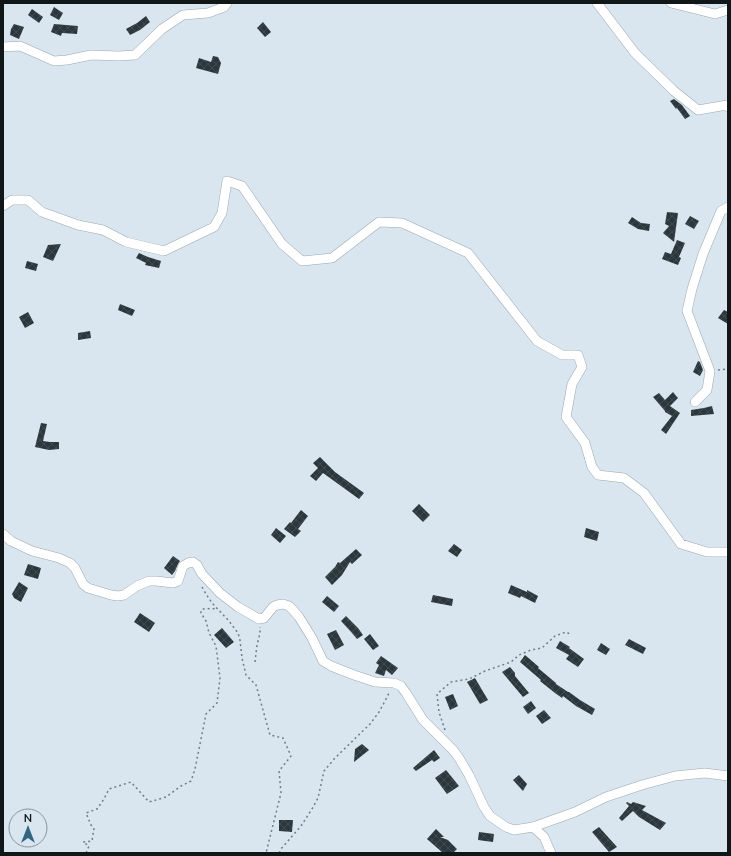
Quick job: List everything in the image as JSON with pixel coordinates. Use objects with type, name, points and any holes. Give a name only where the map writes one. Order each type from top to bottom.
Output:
[{"type":"street","points":[[3,47],[20,46],[54,61],[91,55],[135,55],[162,29],[183,16],[208,13],[224,7],[226,3]]},
{"type":"street","points":[[597,3],[635,53],[674,91],[698,110],[728,107]]},
{"type":"street","points":[[678,4],[715,14],[728,10]]},
{"type":"street","points":[[3,206],[12,200],[28,200],[42,212],[78,225],[104,230],[126,242],[164,251],[214,227],[222,213],[227,181],[242,186],[282,244],[302,261],[332,258],[379,222],[402,223],[468,253],[537,342],[562,355],[578,355],[582,367],[572,384],[566,417],[585,443],[592,467],[598,475],[624,478],[644,493],[681,544],[707,552],[728,552]]},
{"type":"street","points":[[695,402],[707,390],[710,371],[688,311],[692,289],[703,254],[721,211],[728,206]]},
{"type":"street","points":[[3,534],[11,541],[32,551],[59,558],[70,564],[75,568],[83,584],[88,588],[111,595],[124,595],[137,586],[150,581],[173,583],[178,581],[184,566],[193,562],[220,593],[238,607],[260,619],[264,618],[277,605],[283,604],[289,606],[302,622],[312,638],[323,661],[354,676],[375,682],[390,682],[400,686],[423,720],[453,750],[469,775],[484,807],[490,816],[506,827],[514,830],[533,827],[575,812],[606,797],[675,776],[705,773],[728,776]]},
{"type":"street","points":[[533,827],[544,837],[550,853]]},
{"type":"path","points":[[710,371],[728,369]]},
{"type":"path","points":[[202,574],[200,582],[206,594],[238,633],[246,675],[256,685],[270,735],[283,738],[291,756],[279,770],[280,793],[266,853]]},
{"type":"path","points":[[86,853],[89,846],[82,842],[92,841],[94,828],[91,825],[86,813],[97,809],[109,789],[131,782],[149,802],[166,797],[191,781],[206,714],[217,703],[220,678],[216,646],[209,634],[206,621],[201,613],[201,610],[204,608],[213,610],[216,608]]},
{"type":"path","points":[[255,662],[260,633],[260,619]]},
{"type":"path","points":[[446,731],[439,712],[437,694],[451,682],[469,678],[511,662],[531,650],[542,648],[555,636],[566,632],[570,634]]},
{"type":"path","points":[[279,853],[301,826],[318,798],[324,771],[335,758],[370,724],[379,712],[390,690],[390,682]]},
{"type":"building","points":[[54,7],[63,13],[59,20],[50,15]]},
{"type":"building","points":[[32,9],[43,17],[39,23],[28,15]]},
{"type":"building","points":[[146,16],[150,22],[140,30],[130,35],[126,29]]},
{"type":"building","points":[[263,22],[271,32],[265,37],[257,28]]},
{"type":"building","points":[[14,24],[24,27],[19,39],[10,35]]},
{"type":"building","points":[[54,24],[78,26],[77,34],[62,33],[61,36],[51,32]]},
{"type":"building","points":[[213,56],[218,57],[221,63],[218,74],[196,68],[199,58],[211,62]]},
{"type":"building","points":[[674,99],[682,105],[690,116],[685,119],[670,101]]},
{"type":"building","points":[[667,212],[678,213],[674,242],[663,233],[669,226],[665,224]]},
{"type":"building","points":[[690,216],[699,221],[694,229],[685,224]]},
{"type":"building","points":[[632,217],[641,223],[650,224],[649,231],[638,229],[628,223]]},
{"type":"building","points":[[677,240],[685,243],[679,257],[681,258],[678,265],[662,259],[665,252],[671,254]]},
{"type":"building","points":[[61,244],[53,261],[43,257],[48,245]]},
{"type":"building","points":[[139,253],[161,261],[159,268],[145,265],[146,263],[136,258]]},
{"type":"building","points":[[27,261],[38,264],[36,271],[25,268]]},
{"type":"building","points":[[120,304],[135,310],[132,316],[118,310]]},
{"type":"building","points":[[724,310],[728,312],[728,324],[718,318]]},
{"type":"building","points":[[28,312],[34,323],[25,328],[19,317]]},
{"type":"building","points":[[90,331],[91,338],[78,340],[78,333]]},
{"type":"building","points":[[698,361],[700,362],[703,370],[700,376],[693,372]]},
{"type":"building","points":[[673,392],[678,398],[670,406],[680,413],[666,434],[661,430],[672,416],[665,412],[653,397],[659,393],[665,400]]},
{"type":"building","points":[[712,406],[714,414],[691,416],[691,410]]},
{"type":"building","points":[[41,423],[47,424],[43,441],[59,442],[59,449],[49,450],[35,447]]},
{"type":"building","points":[[320,457],[335,472],[364,493],[359,499],[323,473],[316,481],[310,476],[318,468],[313,463]]},
{"type":"building","points":[[419,504],[430,515],[423,522],[412,511]]},
{"type":"building","points":[[301,510],[308,516],[298,529],[301,531],[295,537],[284,529],[290,522],[291,523]]},
{"type":"building","points":[[276,528],[286,536],[280,543],[271,535]]},
{"type":"building","points":[[586,528],[599,532],[597,541],[584,537]]},
{"type":"building","points":[[454,544],[462,550],[457,557],[448,551]]},
{"type":"building","points":[[356,549],[362,555],[352,564],[350,562],[342,575],[332,585],[325,577],[338,562],[340,563]]},
{"type":"building","points":[[173,556],[180,561],[172,575],[164,568]]},
{"type":"building","points":[[28,564],[41,568],[38,579],[24,575]]},
{"type":"building","points":[[19,582],[28,588],[21,602],[14,598],[12,594]]},
{"type":"building","points":[[511,585],[527,592],[527,590],[538,596],[535,603],[521,596],[520,598],[508,593]]},
{"type":"building","points":[[433,595],[453,599],[452,606],[431,602]]},
{"type":"building","points":[[327,596],[339,606],[334,612],[322,602]]},
{"type":"building","points":[[140,613],[155,623],[149,632],[134,622]]},
{"type":"building","points":[[346,616],[363,635],[357,639],[341,621]]},
{"type":"building","points":[[222,628],[234,642],[226,648],[214,635]]},
{"type":"building","points":[[336,630],[344,645],[335,650],[327,634]]},
{"type":"building","points":[[370,634],[379,646],[373,650],[364,639]]},
{"type":"building","points":[[629,639],[646,648],[643,654],[625,645]]},
{"type":"building","points":[[560,641],[584,659],[578,667],[566,659],[569,655],[556,648]]},
{"type":"building","points":[[601,643],[610,649],[606,655],[597,650]]},
{"type":"building","points":[[525,655],[556,684],[595,709],[592,715],[576,706],[563,696],[562,698],[540,681],[541,680],[520,662]]},
{"type":"building","points":[[381,656],[398,668],[392,675],[386,670],[384,676],[375,673],[379,665],[376,663]]},
{"type":"building","points":[[510,667],[515,673],[515,676],[529,693],[523,697],[502,672]]},
{"type":"building","points":[[475,678],[488,700],[480,704],[467,682]]},
{"type":"building","points":[[453,694],[458,706],[450,710],[445,697]]},
{"type":"building","points":[[531,701],[536,708],[528,714],[523,707]]},
{"type":"building","points":[[544,710],[551,718],[542,724],[536,716]]},
{"type":"building","points":[[362,744],[369,750],[354,762],[355,749]]},
{"type":"building","points":[[434,750],[440,758],[434,762],[432,760],[416,771],[413,768]]},
{"type":"building","points":[[446,770],[459,786],[447,794],[435,778]]},
{"type":"building","points":[[519,775],[527,784],[523,791],[513,780]]},
{"type":"building","points":[[633,802],[646,806],[642,810],[666,823],[660,830],[639,817],[633,811],[622,821],[619,818],[629,806],[626,803],[631,804]]},
{"type":"building","points":[[279,820],[293,820],[292,832],[279,831]]},
{"type":"building","points":[[599,827],[617,847],[609,852],[592,832]]},
{"type":"building","points":[[436,829],[444,837],[440,837],[448,840],[457,849],[453,853],[443,853],[427,839]]},
{"type":"building","points":[[479,832],[494,834],[493,842],[478,840]]}]
